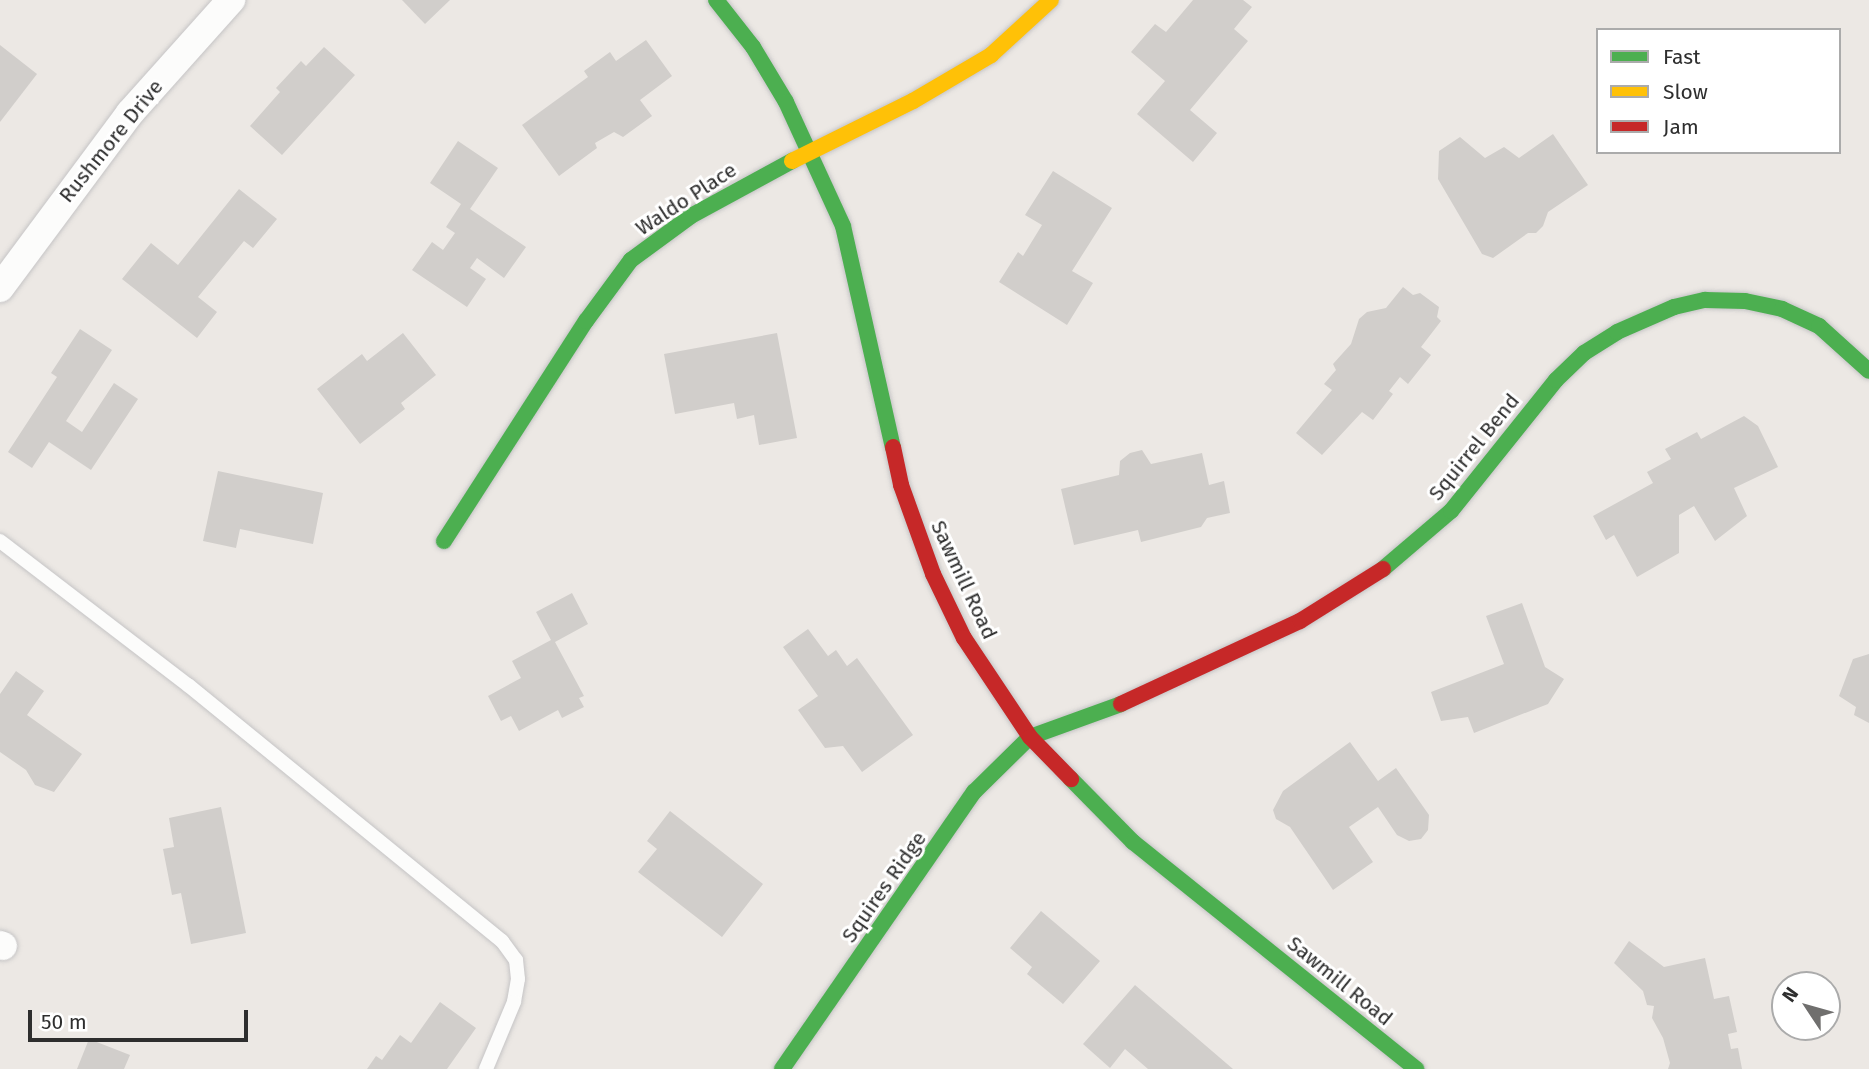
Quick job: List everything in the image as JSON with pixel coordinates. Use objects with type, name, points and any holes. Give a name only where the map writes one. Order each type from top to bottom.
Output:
[{"type":"street","name":"Rushmore Drive","points":[[0,288],[130,113],[231,0]]},
{"type":"street","name":"Sawmill Road","points":[[716,0],[753,47],[786,102],[843,226],[901,485],[933,574],[964,639],[1030,737],[1133,842],[1416,1069]]},
{"type":"street","name":"Waldo Place","points":[[444,541],[586,321],[631,260],[691,216],[913,101],[991,55],[1051,0]]},
{"type":"street","name":"Squirrel Bend","points":[[1030,737],[1107,710],[1247,647],[1300,621],[1376,576],[1451,511],[1556,380],[1584,353],[1617,332],[1674,307],[1705,300],[1745,301],[1782,309],[1819,326],[1869,371]]},
{"type":"street","name":"Squires Ridge","points":[[782,1069],[974,792],[1030,737]]},
{"type":"lane","points":[[0,541],[188,685],[502,941],[516,960],[518,979],[514,1002],[486,1069]]},
{"type":"building","points":[[402,0],[450,0],[425,24]]},
{"type":"building","points":[[1193,0],[1243,0],[1252,7],[1234,29],[1248,41],[1190,110],[1217,133],[1193,162],[1137,114],[1165,81],[1131,52],[1155,24],[1166,32]]},
{"type":"building","points":[[646,40],[672,76],[640,100],[652,116],[623,137],[614,132],[595,143],[597,148],[559,176],[522,125],[588,77],[584,71],[610,52],[616,61]]},
{"type":"building","points":[[0,45],[37,74],[0,122]]},
{"type":"building","points":[[324,47],[355,75],[282,155],[250,126],[280,92],[276,88],[301,61],[306,66]]},
{"type":"building","points":[[1553,134],[1588,185],[1548,212],[1543,226],[1536,233],[1528,233],[1493,258],[1482,254],[1438,179],[1439,151],[1460,137],[1485,158],[1504,147],[1519,158]]},
{"type":"building","points":[[458,141],[498,168],[470,209],[526,247],[504,278],[477,258],[470,268],[486,279],[467,307],[412,270],[432,242],[443,250],[455,233],[446,227],[461,204],[430,183]]},
{"type":"building","points":[[1053,171],[1112,208],[1072,271],[1093,283],[1067,325],[999,282],[1018,252],[1023,256],[1042,225],[1025,215]]},
{"type":"building","points":[[239,189],[277,219],[253,248],[244,241],[198,297],[217,312],[197,338],[122,279],[151,243],[178,265]]},
{"type":"building","points":[[1403,287],[1413,295],[1420,293],[1439,307],[1437,317],[1441,321],[1421,347],[1431,355],[1408,384],[1400,377],[1389,391],[1393,394],[1373,420],[1362,412],[1322,455],[1296,433],[1332,390],[1324,384],[1336,370],[1333,364],[1351,344],[1359,319],[1367,312],[1386,308]]},
{"type":"building","points":[[80,329],[112,350],[66,421],[82,432],[114,383],[138,399],[91,470],[49,442],[32,468],[8,452],[57,377],[51,373]]},
{"type":"building","points":[[403,333],[436,375],[401,403],[405,409],[360,444],[317,389],[362,354],[367,361]]},
{"type":"building","points":[[777,333],[797,438],[759,445],[754,415],[737,419],[734,403],[675,414],[664,354]]},
{"type":"building","points":[[1744,416],[1758,426],[1778,467],[1734,488],[1747,516],[1715,541],[1694,506],[1679,515],[1679,553],[1637,577],[1614,535],[1606,540],[1593,516],[1653,483],[1647,472],[1671,459],[1665,449],[1697,432],[1701,439]]},
{"type":"building","points":[[1142,450],[1151,464],[1202,453],[1209,485],[1224,481],[1230,513],[1207,518],[1201,527],[1141,542],[1138,530],[1074,545],[1061,489],[1119,475],[1120,461],[1130,453]]},
{"type":"building","points":[[218,471],[323,493],[313,544],[240,529],[236,548],[203,541]]},
{"type":"building","points":[[572,593],[588,624],[555,642],[584,696],[579,698],[584,707],[562,718],[558,710],[519,731],[511,716],[501,721],[488,696],[521,678],[512,661],[551,640],[536,612]]},
{"type":"building","points":[[1522,603],[1545,667],[1564,679],[1548,704],[1474,733],[1468,717],[1441,721],[1431,692],[1504,664],[1486,616]]},
{"type":"building","points":[[808,629],[828,656],[836,650],[847,666],[857,658],[913,735],[862,772],[843,746],[825,748],[798,710],[818,696],[783,647]]},
{"type":"building","points":[[1869,654],[1869,723],[1854,715],[1856,707],[1839,696],[1853,659]]},
{"type":"building","points":[[16,671],[44,691],[27,715],[82,754],[54,792],[35,785],[26,770],[0,752],[0,694]]},
{"type":"building","points":[[1350,742],[1378,781],[1396,768],[1429,815],[1428,830],[1421,839],[1409,841],[1397,835],[1378,807],[1349,827],[1373,862],[1333,890],[1290,827],[1276,819],[1273,810],[1283,791]]},
{"type":"building","points":[[221,807],[246,933],[191,944],[181,893],[172,895],[163,849],[174,847],[169,818]]},
{"type":"building","points":[[670,811],[763,884],[722,937],[638,872],[657,849],[647,841]]},
{"type":"building","points":[[1041,911],[1100,961],[1063,1004],[1027,974],[1032,967],[1010,948]]},
{"type":"building","points":[[1629,941],[1664,967],[1705,958],[1714,999],[1729,996],[1737,1032],[1728,1034],[1731,1049],[1738,1048],[1742,1069],[1668,1069],[1670,1063],[1663,1038],[1652,1018],[1654,1006],[1647,1005],[1643,991],[1614,963]]},
{"type":"building","points":[[1135,985],[1233,1069],[1148,1069],[1125,1049],[1110,1068],[1083,1044]]},
{"type":"building","points":[[440,1002],[476,1028],[447,1069],[367,1069],[376,1056],[382,1060],[400,1035],[411,1043]]},
{"type":"building","points":[[89,1039],[130,1055],[124,1069],[77,1069]]},
{"type":"traffic: fast","points":[[716,0],[753,47],[786,102],[843,226],[893,447]]},
{"type":"traffic: fast","points":[[444,541],[586,321],[631,260],[691,216],[792,161]]},
{"type":"traffic: fast","points":[[1383,569],[1451,511],[1556,380],[1584,353],[1617,332],[1674,307],[1705,300],[1745,301],[1782,309],[1819,326],[1869,371]]},
{"type":"traffic: fast","points":[[782,1069],[974,792],[1030,737],[1121,704]]},
{"type":"traffic: fast","points":[[1071,779],[1133,842],[1416,1069]]},
{"type":"traffic: slow","points":[[792,161],[913,101],[991,55],[1051,0]]},
{"type":"traffic: jam","points":[[893,447],[901,485],[933,574],[964,638],[1030,737],[1071,779]]},
{"type":"traffic: jam","points":[[1121,704],[1300,621],[1383,569]]}]
